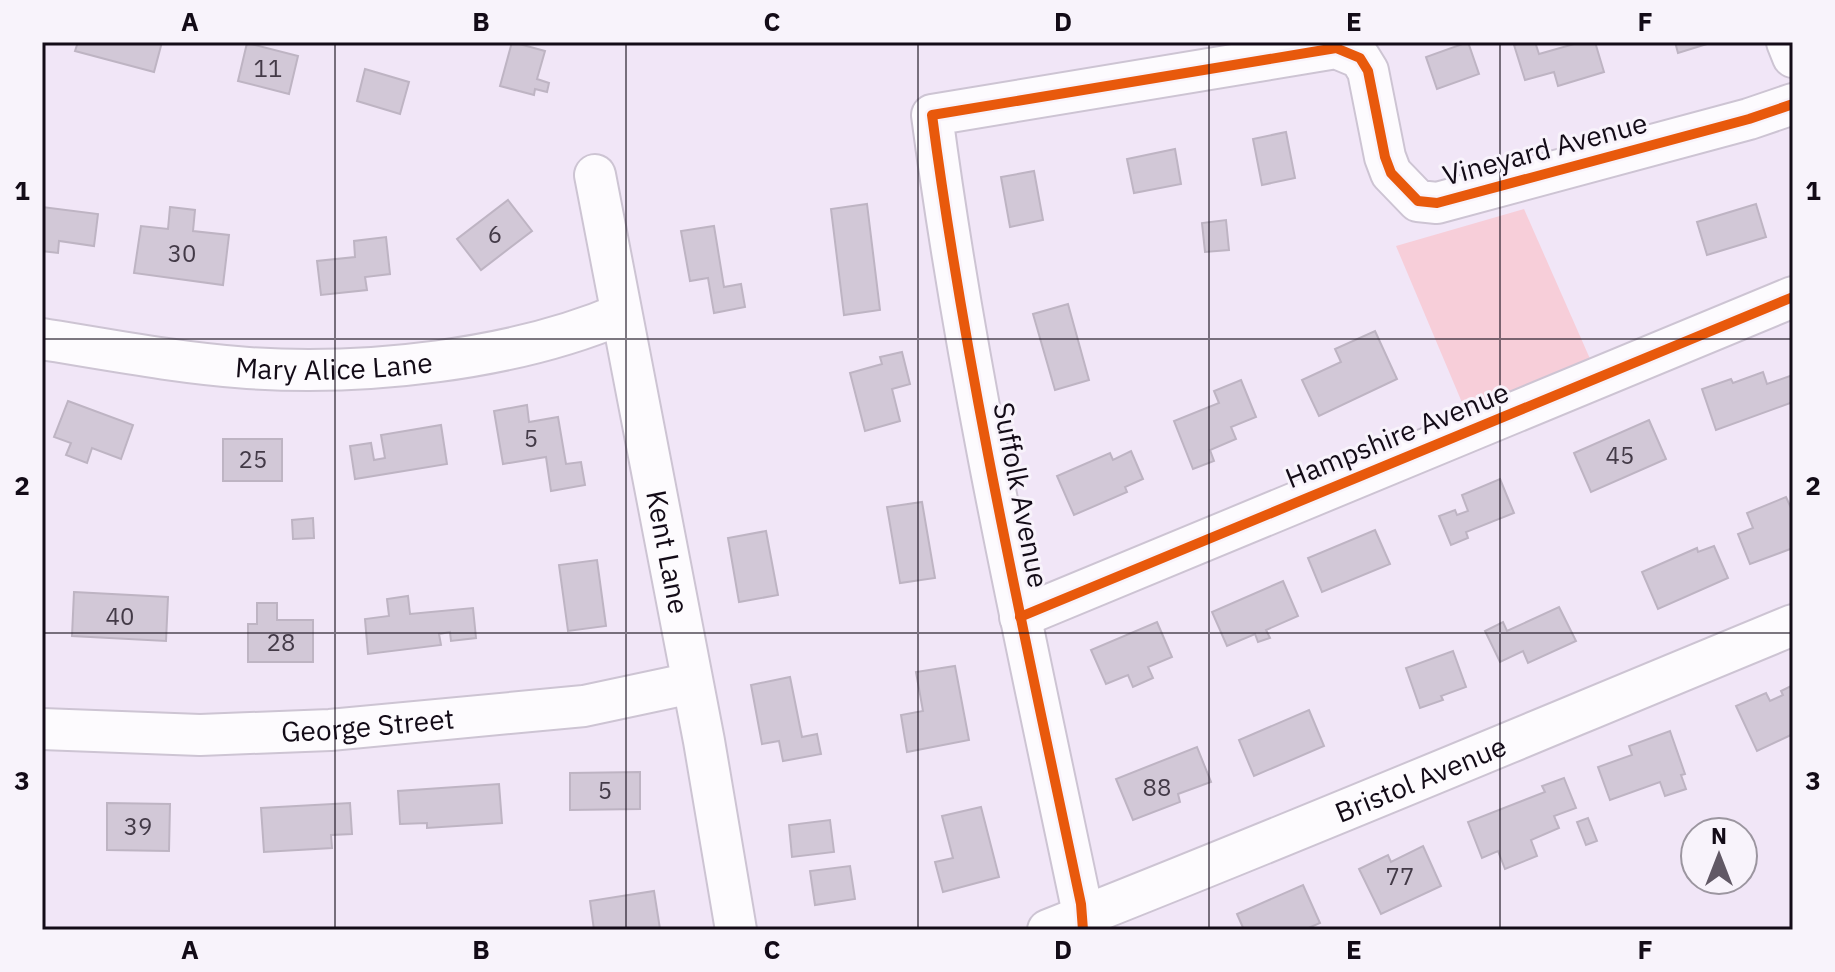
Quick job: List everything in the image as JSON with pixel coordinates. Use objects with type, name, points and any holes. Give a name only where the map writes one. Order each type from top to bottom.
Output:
[{"type":"street","points":[[1787,42],[1793,57]]},
{"type":"street","name":"Vineyard Avenue","points":[[932,115],[1336,48],[1360,58],[1368,71],[1391,173],[1418,201],[1437,203],[1749,119],[1793,104]]},
{"type":"street","name":"Suffolk Avenue","points":[[932,115],[948,226],[1020,617],[1071,926]]},
{"type":"street","name":"Kent Lane","points":[[595,175],[736,930]]},
{"type":"street","name":"Hampshire Avenue","points":[[1020,617],[1793,297]]},
{"type":"street","name":"Mary Alice Lane","points":[[42,339],[247,368],[341,368],[450,357],[547,340],[579,332],[621,314]]},
{"type":"street","name":"Bristol Avenue","points":[[1071,926],[1793,625]]},
{"type":"street","name":"George Street","points":[[42,729],[200,735],[330,730],[584,706],[692,683]]},
{"type":"shaded area","points":[[1524,209],[1591,361],[1466,412],[1396,246]]},
{"type":"building","points":[[78,42],[162,42],[154,72],[75,51]]},
{"type":"building","points":[[512,42],[545,51],[537,79],[549,83],[547,92],[535,89],[534,95],[500,86]]},
{"type":"building","points":[[1468,42],[1479,74],[1437,89],[1426,57]]},
{"type":"building","points":[[1535,42],[1539,54],[1581,42],[1595,42],[1604,72],[1558,86],[1554,72],[1525,80],[1514,45]]},
{"type":"building","points":[[1675,42],[1707,42],[1707,44],[1678,53]]},
{"type":"building","points":[[247,43],[298,56],[289,94],[238,81]]},
{"type":"building","points":[[365,69],[409,82],[400,114],[357,101]]},
{"type":"building","points":[[1286,132],[1295,178],[1262,185],[1253,139]]},
{"type":"building","points":[[1175,149],[1181,184],[1134,193],[1127,159]]},
{"type":"building","points":[[1034,171],[1043,220],[1010,227],[1001,177]]},
{"type":"building","points":[[508,200],[532,231],[481,270],[457,239]]},
{"type":"building","points":[[867,204],[880,310],[844,315],[831,209]]},
{"type":"building","points":[[1756,204],[1766,237],[1707,255],[1697,222]]},
{"type":"building","points":[[42,207],[98,214],[94,246],[59,241],[58,253],[42,251]]},
{"type":"building","points":[[170,207],[195,210],[193,231],[229,235],[223,285],[134,273],[141,226],[168,229]]},
{"type":"building","points":[[1226,220],[1229,250],[1205,252],[1202,223]]},
{"type":"building","points":[[714,226],[724,287],[741,284],[745,307],[714,313],[708,278],[690,281],[681,231]]},
{"type":"building","points":[[386,237],[390,274],[365,277],[367,290],[321,295],[317,261],[355,257],[354,241]]},
{"type":"building","points":[[1068,304],[1089,380],[1055,390],[1033,314]]},
{"type":"building","points":[[1375,331],[1397,379],[1319,416],[1302,380],[1341,362],[1335,349]]},
{"type":"building","points":[[902,352],[910,384],[892,389],[900,421],[865,431],[850,373],[882,364],[880,357]]},
{"type":"building","points":[[1763,372],[1767,384],[1793,375],[1793,402],[1716,430],[1702,389],[1731,379],[1733,383]]},
{"type":"building","points":[[1241,380],[1256,417],[1231,427],[1236,439],[1210,450],[1214,461],[1193,469],[1174,421],[1219,403],[1214,391]]},
{"type":"building","points":[[68,401],[133,425],[121,459],[92,448],[87,463],[66,455],[71,443],[54,437]]},
{"type":"building","points":[[527,405],[529,422],[558,417],[566,464],[581,462],[585,485],[551,491],[546,457],[503,464],[494,411]]},
{"type":"building","points":[[1649,420],[1666,459],[1591,492],[1574,453]]},
{"type":"building","points":[[441,425],[447,464],[355,479],[350,446],[371,443],[374,460],[385,458],[381,435]]},
{"type":"building","points":[[223,439],[282,439],[282,481],[223,481]]},
{"type":"building","points":[[1131,451],[1143,479],[1125,487],[1127,492],[1074,515],[1057,476],[1110,453],[1113,460]]},
{"type":"building","points":[[1500,479],[1514,513],[1466,532],[1468,538],[1451,545],[1439,516],[1455,510],[1457,515],[1468,511],[1462,495]]},
{"type":"building","points":[[1786,497],[1793,507],[1793,548],[1750,564],[1738,534],[1753,528],[1747,513]]},
{"type":"building","points":[[922,502],[935,578],[900,583],[887,507]]},
{"type":"building","points":[[313,518],[314,538],[293,539],[292,520]]},
{"type":"building","points":[[1375,530],[1390,564],[1322,592],[1308,558]]},
{"type":"building","points":[[766,531],[778,595],[739,602],[728,538]]},
{"type":"building","points":[[1714,546],[1728,578],[1658,609],[1642,572],[1697,548],[1698,552]]},
{"type":"building","points":[[597,560],[606,626],[568,631],[559,565]]},
{"type":"building","points":[[1283,581],[1298,616],[1266,630],[1270,638],[1258,642],[1255,634],[1227,646],[1212,612]]},
{"type":"building","points":[[74,592],[168,597],[166,641],[72,636]]},
{"type":"building","points":[[408,596],[410,614],[473,608],[476,638],[451,641],[450,632],[439,634],[441,645],[368,654],[365,619],[389,616],[387,599]]},
{"type":"building","points":[[257,603],[277,603],[277,620],[313,620],[313,662],[248,662],[248,624],[257,624]]},
{"type":"building","points":[[1559,607],[1576,641],[1528,663],[1523,651],[1500,662],[1485,631],[1503,622],[1507,631]]},
{"type":"building","points":[[1157,622],[1172,657],[1148,667],[1153,678],[1133,687],[1128,675],[1106,684],[1091,650]]},
{"type":"building","points":[[1453,651],[1466,687],[1420,708],[1406,668]]},
{"type":"building","points":[[955,666],[969,740],[907,752],[901,715],[923,711],[916,672]]},
{"type":"building","points":[[790,677],[802,737],[817,734],[821,754],[783,761],[779,741],[762,744],[751,685]]},
{"type":"building","points":[[1793,685],[1793,734],[1757,751],[1736,706],[1766,693],[1770,701],[1783,695],[1781,691]]},
{"type":"building","points":[[1309,710],[1324,746],[1254,776],[1239,740]]},
{"type":"building","points":[[1670,731],[1685,774],[1681,775],[1686,789],[1665,796],[1660,782],[1610,800],[1598,767],[1632,755],[1629,746]]},
{"type":"building","points":[[1197,747],[1211,782],[1178,794],[1180,802],[1133,820],[1116,779]]},
{"type":"building","points":[[640,772],[640,809],[570,810],[570,773]]},
{"type":"building","points":[[1564,778],[1576,808],[1554,816],[1559,828],[1531,840],[1537,856],[1505,869],[1498,851],[1482,858],[1468,822],[1545,792],[1542,786]]},
{"type":"building","points":[[499,784],[502,823],[427,828],[427,823],[400,824],[398,791]]},
{"type":"building","points":[[107,803],[170,804],[169,851],[107,850]]},
{"type":"building","points":[[350,803],[352,834],[331,835],[332,848],[264,852],[261,808]]},
{"type":"building","points":[[981,807],[999,877],[943,892],[935,862],[953,858],[942,816]]},
{"type":"building","points":[[1588,818],[1597,841],[1586,845],[1577,822]]},
{"type":"building","points":[[830,820],[834,852],[792,857],[789,825]]},
{"type":"building","points":[[1423,846],[1441,886],[1381,914],[1359,869],[1388,855],[1391,862]]},
{"type":"building","points":[[850,866],[855,899],[815,905],[810,871]]},
{"type":"building","points":[[1303,885],[1320,923],[1304,930],[1244,930],[1237,914]]},
{"type":"building","points":[[654,891],[660,929],[594,930],[590,901]]},
{"type":"cycle path","points":[[1083,930],[1081,904],[980,412],[932,115],[1336,48],[1360,58],[1368,71],[1391,173],[1418,201],[1437,203],[1749,119],[1793,104]]},
{"type":"cycle path","points":[[1020,617],[1793,297]]}]
